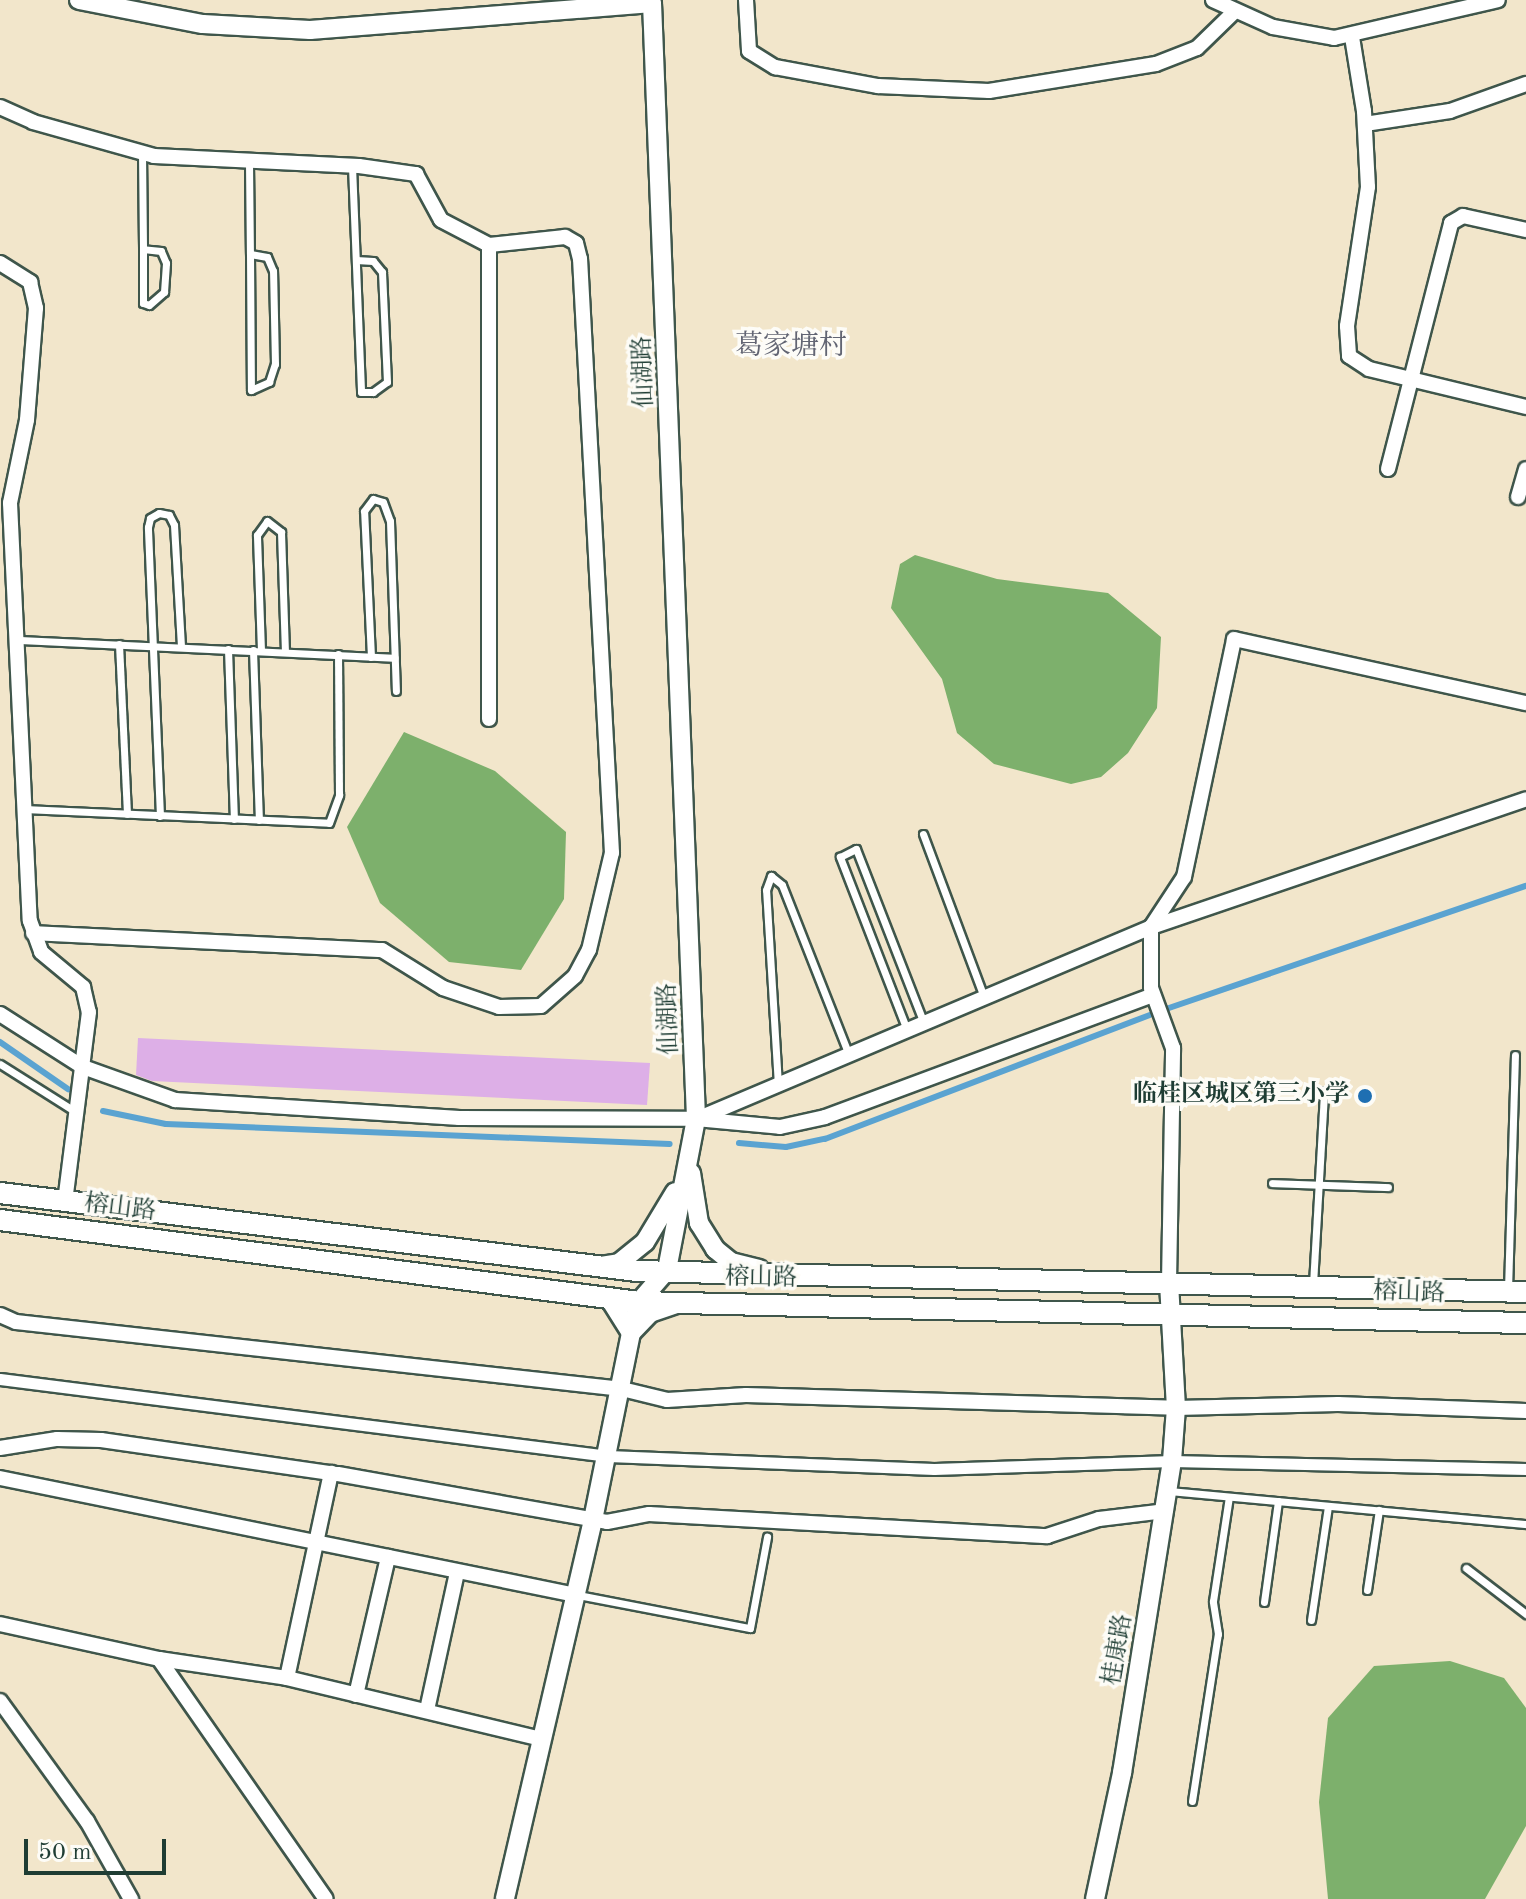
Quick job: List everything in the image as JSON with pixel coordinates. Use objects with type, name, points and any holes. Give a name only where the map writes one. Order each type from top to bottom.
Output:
[{"type":"main road","name":"榕山路","points":[[0,1193],[597,1266],[1517,1292]]},
{"type":"main road","name":"榕山路","points":[[0,1220],[639,1302],[1526,1323]]},
{"type":"street","name":"仙湖路","points":[[79,0],[203,24],[310,30],[652,3],[696,1119],[667,1270]]},
{"type":"street","points":[[746,0],[749,51],[775,67],[878,86],[989,91],[1156,64],[1197,48],[1234,12]]},
{"type":"street","points":[[1213,0],[1234,12],[1296,34],[1352,37],[1498,0]]},
{"type":"street","points":[[1352,37],[1365,124],[1366,224],[1347,348],[1360,365],[1526,407]]},
{"type":"street","points":[[1365,124],[1450,111],[1526,84]]},
{"type":"street","points":[[0,107],[33,122],[142,152],[249,163],[352,166],[416,174],[441,220],[489,245],[565,237],[576,243],[580,259],[612,853],[597,923],[575,976],[541,1006],[499,1007],[443,988],[382,950],[33,933]]},
{"type":"street","points":[[1388,469],[1451,223],[1463,216],[1526,230]]},
{"type":"street","points":[[489,245],[489,719]]},
{"type":"street","points":[[0,263],[30,282],[36,308],[27,420],[10,503],[33,933],[41,952],[86,993],[83,1067],[65,1201]]},
{"type":"street","points":[[1518,497],[1526,469]]},
{"type":"street","points":[[1169,1283],[1173,1048],[1153,995],[1151,927],[1184,877],[1234,639],[1526,703]]},
{"type":"street","points":[[696,1119],[1151,927],[1526,799]]},
{"type":"street","points":[[0,1014],[83,1067],[131,1087],[196,1103],[459,1118],[696,1119],[767,1127],[807,1122],[1153,995]]},
{"type":"street","points":[[597,1266],[619,1263],[645,1242],[667,1211],[688,1160]]},
{"type":"street","points":[[688,1160],[699,1223],[715,1249],[731,1262],[773,1273]]},
{"type":"street","points":[[505,1899],[608,1456],[631,1333],[639,1302],[667,1270]]},
{"type":"street","name":"桂康路","points":[[1095,1899],[1166,1511],[1176,1408],[1169,1283]]},
{"type":"street","points":[[609,1298],[631,1333]]},
{"type":"street","points":[[631,1333],[650,1313],[678,1303]]},
{"type":"street","points":[[0,1315],[16,1322],[622,1389],[667,1400],[746,1395],[1176,1408],[1338,1404],[1526,1411]]},
{"type":"street","points":[[0,1379],[608,1456],[934,1469],[1172,1461],[1526,1469]]},
{"type":"street","points":[[0,1448],[57,1439],[101,1440],[331,1473],[593,1520],[649,1514],[1047,1536],[1099,1519],[1166,1511]]},
{"type":"street","points":[[287,1678],[331,1473]]},
{"type":"street","points":[[0,1478],[576,1595]]},
{"type":"street","points":[[356,1695],[388,1557]]},
{"type":"street","points":[[427,1710],[457,1572]]},
{"type":"street","points":[[0,1624],[159,1659],[287,1678],[542,1739]]},
{"type":"street","points":[[159,1659],[326,1899]]},
{"type":"street","points":[[0,1701],[87,1821],[131,1899]]},
{"type":"lane","points":[[142,152],[143,303],[149,305],[164,292],[166,263],[161,251],[143,249]]},
{"type":"lane","points":[[249,163],[251,390],[269,382],[275,364],[273,271],[267,257],[250,254]]},
{"type":"lane","points":[[352,166],[361,392],[373,392],[387,382],[382,272],[373,261],[356,260]]},
{"type":"lane","points":[[371,657],[364,511],[373,499],[383,502],[390,521],[396,691]]},
{"type":"lane","points":[[160,816],[148,527],[150,518],[164,513],[174,525],[181,647]]},
{"type":"lane","points":[[259,820],[257,535],[267,521],[281,532],[285,652]]},
{"type":"lane","points":[[0,603],[16,603]]},
{"type":"lane","points":[[18,640],[395,658]]},
{"type":"lane","points":[[119,644],[127,814]]},
{"type":"lane","points":[[228,649],[234,819]]},
{"type":"lane","points":[[24,809],[329,823],[336,814],[338,654]]},
{"type":"lane","points":[[923,834],[984,997]]},
{"type":"lane","points":[[907,1030],[840,857],[856,849],[924,1023]]},
{"type":"lane","points":[[778,1085],[766,890],[771,876],[782,885],[849,1055]]},
{"type":"lane","points":[[1515,1055],[1517,1292]]},
{"type":"lane","points":[[0,1064],[78,1113]]},
{"type":"lane","points":[[1313,1287],[1324,1091]]},
{"type":"lane","points":[[1272,1183],[1388,1187]]},
{"type":"lane","points":[[1168,1491],[1526,1524]]},
{"type":"lane","points":[[1192,1801],[1218,1634],[1213,1601],[1229,1497]]},
{"type":"lane","points":[[1264,1602],[1278,1501]]},
{"type":"lane","points":[[1311,1620],[1328,1506]]},
{"type":"lane","points":[[1367,1590],[1379,1510]]},
{"type":"lane","points":[[576,1595],[750,1628],[767,1537]]},
{"type":"lane","points":[[1466,1568],[1526,1614]]},
{"type":"green space","points":[[915,555],[997,579],[1108,593],[1161,637],[1157,708],[1128,753],[1101,777],[1071,784],[994,764],[957,733],[942,679],[891,608],[900,564]]},
{"type":"green space","points":[[404,732],[495,771],[566,832],[564,899],[521,970],[449,962],[380,903],[347,827]]},
{"type":"green space","points":[[1450,1661],[1504,1678],[1526,1708],[1526,1826],[1485,1899],[1328,1899],[1319,1802],[1328,1718],[1374,1666]]},
{"type":"building","points":[[138,1038],[650,1063],[647,1105],[152,1081],[136,1075]]},
{"type":"waterway","points":[[1166,1009],[1526,886]]},
{"type":"waterway","points":[[739,1143],[786,1147],[825,1139],[1149,1015]]},
{"type":"waterway","points":[[0,1042],[68,1089]]},
{"type":"waterway","points":[[103,1111],[166,1124],[670,1144]]},
{"type":"place","name":"临桂区城区第三小学","points":[[1365,1096]]},
{"type":"district","name":"葛家塘村","points":[[791,347]]}]
